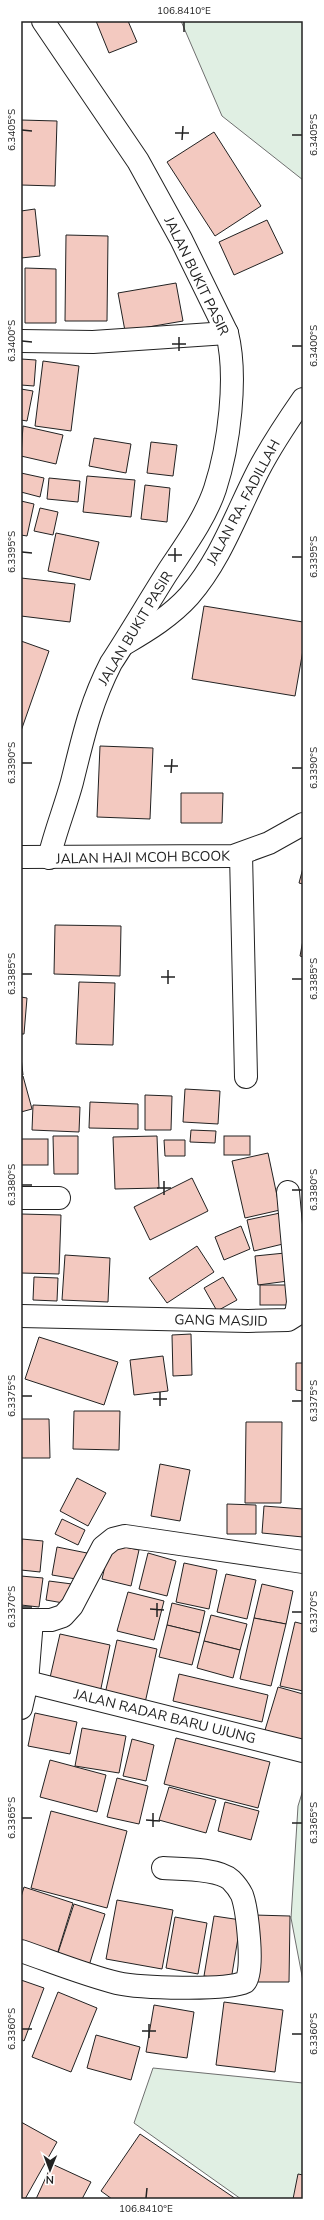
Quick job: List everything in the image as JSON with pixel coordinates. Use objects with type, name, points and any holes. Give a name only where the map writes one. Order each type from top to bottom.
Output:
[{"type":"street","name":"JALAN BUKIT PASIR","points":[[43,21],[138,161],[181,239],[227,333],[231,348],[233,384],[223,456],[215,490],[188,542],[111,663],[91,707],[72,783],[49,858]]},
{"type":"street","points":[[21,341],[93,342],[227,333]]},
{"type":"street","name":"JALAN RA. FADILLAH","points":[[123,645],[161,621],[188,597],[198,584],[226,541],[258,472],[276,439],[303,399]]},
{"type":"street","name":"JALAN HAJI MCOH BCOOK","points":[[49,858],[241,854],[289,833],[303,824]]},
{"type":"street","points":[[241,854],[246,1077]]},
{"type":"street","points":[[21,857],[49,858]]},
{"type":"street","name":"GANG MASJID","points":[[21,1316],[248,1321],[288,1320],[296,1315],[298,1302],[288,1192]]},
{"type":"street","points":[[21,1198],[59,1198]]},
{"type":"street","points":[[21,1708],[27,1682],[26,1620],[50,1620],[63,1616],[68,1612],[103,1547],[113,1539],[125,1536],[303,1562]]},
{"type":"street","name":"JALAN RADAR BARU UJUNG","points":[[27,1682],[303,1751]]},
{"type":"street","points":[[21,1951],[118,1983],[183,1988],[232,1986],[245,1982],[249,1974],[249,1956],[245,1907],[238,1889],[231,1880],[216,1874],[163,1868]]},
{"type":"green space","points":[[181,21],[303,21],[303,180],[222,116]]},
{"type":"green space","points":[[303,1790],[303,1981],[291,1918],[298,1806]]},
{"type":"green space","points":[[153,2068],[303,2083],[303,2199],[241,2199],[134,2123]]},
{"type":"building","points":[[96,21],[128,21],[137,42],[109,53]]},
{"type":"building","points":[[21,120],[57,121],[55,186],[21,185]]},
{"type":"building","points":[[214,132],[261,206],[215,236],[167,162]]},
{"type":"building","points":[[35,209],[40,256],[21,258],[21,211]]},
{"type":"building","points":[[267,220],[283,253],[234,275],[219,242]]},
{"type":"building","points":[[66,235],[108,236],[107,321],[65,321]]},
{"type":"building","points":[[25,268],[56,269],[56,323],[25,323]]},
{"type":"building","points":[[176,283],[183,321],[125,331],[118,293]]},
{"type":"building","points":[[21,359],[36,360],[34,386],[21,385]]},
{"type":"building","points":[[43,361],[79,366],[71,431],[35,426]]},
{"type":"building","points":[[21,389],[33,391],[27,421],[21,420]]},
{"type":"building","points":[[23,426],[63,435],[56,464],[21,456]]},
{"type":"building","points":[[94,438],[131,444],[126,473],[89,466]]},
{"type":"building","points":[[151,442],[177,445],[173,476],[147,473]]},
{"type":"building","points":[[21,473],[44,478],[40,497],[21,492]]},
{"type":"building","points":[[87,476],[135,480],[131,517],[83,512]]},
{"type":"building","points":[[49,478],[80,481],[78,502],[47,499]]},
{"type":"building","points":[[145,485],[170,488],[167,522],[141,519]]},
{"type":"building","points":[[21,501],[34,504],[27,536],[21,535]]},
{"type":"building","points":[[40,508],[58,512],[53,535],[34,531]]},
{"type":"building","points":[[56,533],[99,542],[90,580],[48,571]]},
{"type":"building","points":[[21,578],[75,584],[70,622],[21,616]]},
{"type":"building","points":[[204,606],[303,622],[303,650],[295,696],[192,679]]},
{"type":"building","points":[[21,641],[49,651],[21,731]]},
{"type":"building","points":[[100,746],[153,748],[150,819],[97,817]]},
{"type":"building","points":[[181,793],[223,793],[222,823],[181,823]]},
{"type":"building","points":[[303,868],[303,884],[299,883]]},
{"type":"building","points":[[55,925],[121,926],[120,976],[54,974]]},
{"type":"building","points":[[303,940],[303,957],[300,956]]},
{"type":"building","points":[[79,982],[115,983],[113,1045],[76,1044]]},
{"type":"building","points":[[21,997],[27,998],[24,1034],[21,1034]]},
{"type":"building","points":[[21,1057],[23,1075],[21,1075]]},
{"type":"building","points":[[21,1076],[23,1076],[32,1109],[21,1112]]},
{"type":"building","points":[[185,1089],[220,1091],[218,1124],[183,1122]]},
{"type":"building","points":[[145,1095],[172,1096],[171,1130],[145,1130]]},
{"type":"building","points":[[90,1102],[138,1104],[138,1129],[89,1128]]},
{"type":"building","points":[[33,1105],[80,1107],[79,1132],[32,1130]]},
{"type":"building","points":[[191,1130],[216,1131],[215,1143],[190,1142]]},
{"type":"building","points":[[53,1136],[78,1136],[78,1174],[54,1174]]},
{"type":"building","points":[[157,1136],[159,1188],[115,1189],[113,1137]]},
{"type":"building","points":[[224,1136],[250,1136],[250,1155],[224,1155]]},
{"type":"building","points":[[21,1139],[48,1139],[48,1165],[21,1165]]},
{"type":"building","points":[[164,1140],[185,1140],[185,1156],[165,1156]]},
{"type":"building","points":[[268,1153],[280,1210],[245,1218],[232,1161]]},
{"type":"building","points":[[192,1178],[208,1211],[150,1240],[134,1207]]},
{"type":"building","points":[[280,1213],[287,1243],[254,1251],[247,1220]]},
{"type":"building","points":[[21,1214],[61,1215],[59,1274],[21,1273]]},
{"type":"building","points":[[241,1226],[250,1249],[224,1260],[215,1237]]},
{"type":"building","points":[[197,1246],[214,1272],[167,1303],[149,1278]]},
{"type":"building","points":[[285,1253],[288,1281],[258,1285],[255,1256]]},
{"type":"building","points":[[65,1255],[110,1258],[108,1302],[62,1300]]},
{"type":"building","points":[[34,1277],[58,1278],[57,1301],[33,1300]]},
{"type":"building","points":[[223,1277],[237,1300],[217,1311],[204,1288]]},
{"type":"building","points":[[260,1285],[288,1285],[288,1305],[260,1305]]},
{"type":"building","points":[[191,1334],[192,1375],[173,1376],[172,1335]]},
{"type":"building","points":[[39,1337],[118,1362],[104,1405],[25,1379]]},
{"type":"building","points":[[163,1356],[168,1391],[134,1395],[130,1360]]},
{"type":"building","points":[[296,1363],[303,1363],[303,1391],[296,1390]]},
{"type":"building","points":[[74,1411],[120,1411],[119,1450],[73,1449]]},
{"type":"building","points":[[21,1419],[49,1419],[50,1458],[21,1458]]},
{"type":"building","points":[[246,1422],[282,1422],[281,1503],[245,1503]]},
{"type":"building","points":[[160,1464],[190,1470],[180,1521],[151,1516]]},
{"type":"building","points":[[77,1478],[106,1493],[88,1526],[60,1511]]},
{"type":"building","points":[[227,1504],[256,1505],[256,1534],[227,1534]]},
{"type":"building","points":[[264,1506],[303,1509],[303,1537],[262,1533]]},
{"type":"building","points":[[62,1519],[85,1530],[78,1545],[55,1534]]},
{"type":"building","points":[[22,1539],[43,1541],[40,1572],[21,1570]]},
{"type":"building","points":[[110,1544],[139,1550],[131,1586],[102,1579]]},
{"type":"building","points":[[57,1547],[87,1553],[82,1580],[52,1575]]},
{"type":"building","points":[[148,1553],[176,1561],[167,1596],[139,1589]]},
{"type":"building","points":[[184,1563],[217,1570],[209,1609],[176,1602]]},
{"type":"building","points":[[226,1574],[256,1580],[247,1619],[217,1612]]},
{"type":"building","points":[[21,1576],[43,1578],[39,1607],[21,1605]]},
{"type":"building","points":[[49,1581],[72,1584],[69,1604],[46,1600]]},
{"type":"building","points":[[262,1584],[293,1591],[286,1624],[254,1618]]},
{"type":"building","points":[[128,1592],[164,1601],[154,1640],[117,1631]]},
{"type":"building","points":[[172,1603],[205,1611],[200,1633],[167,1625]]},
{"type":"building","points":[[211,1615],[247,1624],[240,1650],[204,1641]]},
{"type":"building","points":[[254,1618],[286,1624],[271,1686],[240,1679]]},
{"type":"building","points":[[295,1622],[303,1624],[303,1691],[280,1686]]},
{"type":"building","points":[[167,1625],[200,1633],[192,1665],[159,1657]]},
{"type":"building","points":[[60,1634],[110,1645],[100,1693],[49,1682]]},
{"type":"building","points":[[117,1640],[157,1649],[145,1703],[105,1694]]},
{"type":"building","points":[[204,1641],[240,1650],[233,1678],[197,1668]]},
{"type":"building","points":[[179,1674],[268,1695],[262,1722],[173,1701]]},
{"type":"building","points":[[278,1687],[303,1694],[303,1741],[265,1730]]},
{"type":"building","points":[[35,1713],[77,1722],[70,1754],[28,1746]]},
{"type":"building","points":[[82,1728],[126,1736],[119,1773],[75,1766]]},
{"type":"building","points":[[176,1738],[270,1762],[258,1808],[164,1784]]},
{"type":"building","points":[[132,1739],[154,1745],[146,1781],[123,1776]]},
{"type":"building","points":[[50,1760],[106,1775],[97,1812],[40,1797]]},
{"type":"building","points":[[117,1778],[148,1786],[139,1824],[107,1817]]},
{"type":"building","points":[[169,1787],[216,1800],[206,1833],[159,1820]]},
{"type":"building","points":[[225,1802],[259,1811],[251,1840],[218,1831]]},
{"type":"building","points":[[51,1811],[127,1831],[107,1908],[31,1888]]},
{"type":"building","points":[[24,1887],[73,1903],[56,1958],[21,1947],[21,1897]]},
{"type":"building","points":[[117,1900],[173,1910],[162,1969],[106,1959]]},
{"type":"building","points":[[74,1904],[105,1914],[88,1969],[56,1959]]},
{"type":"building","points":[[254,1915],[290,1916],[289,1982],[253,1982]]},
{"type":"building","points":[[214,1916],[241,1920],[231,1980],[204,1976]]},
{"type":"building","points":[[175,1917],[207,1923],[198,1974],[166,1968]]},
{"type":"building","points":[[21,1980],[44,1988],[24,2041],[21,2039]]},
{"type":"building","points":[[58,1992],[97,2008],[71,2072],[32,2057]]},
{"type":"building","points":[[224,2002],[283,2010],[275,2072],[216,2065]]},
{"type":"building","points":[[154,2005],[194,2012],[187,2058],[146,2052]]},
{"type":"building","points":[[96,2035],[140,2047],[131,2080],[87,2068]]},
{"type":"building","points":[[21,2122],[57,2142],[25,2199],[21,2198]]},
{"type":"building","points":[[140,2134],[236,2199],[112,2199],[101,2191]]},
{"type":"building","points":[[52,2164],[91,2182],[82,2199],[36,2199]]},
{"type":"building","points":[[298,2174],[303,2175],[303,2199],[293,2199]]}]
